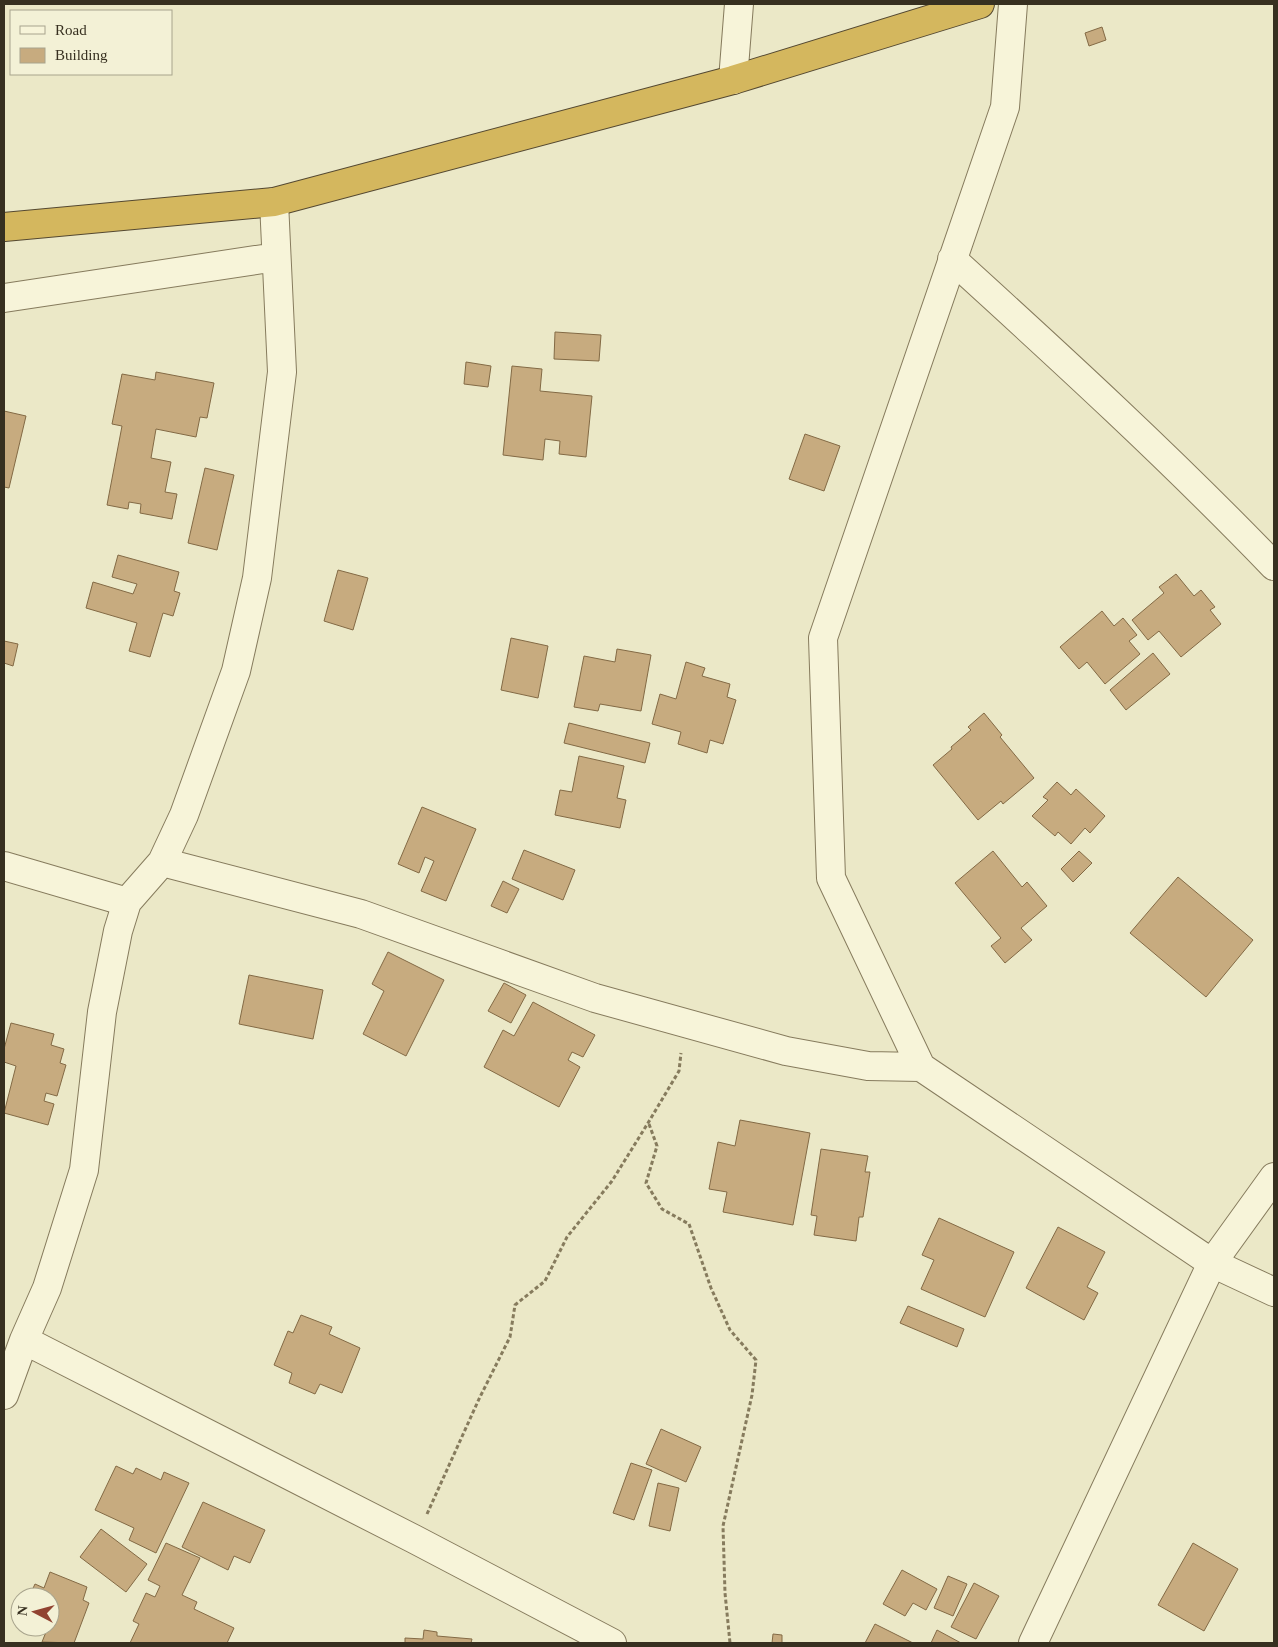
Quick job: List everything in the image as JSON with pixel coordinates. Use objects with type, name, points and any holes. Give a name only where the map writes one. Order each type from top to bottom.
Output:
[{"type":"highway","points":[[4,227],[274,202],[733,80],[980,4]]},
{"type":"street","points":[[733,80],[740,4]]},
{"type":"street","points":[[1014,4],[1005,107],[823,638],[831,878],[921,1067],[1212,1263],[1274,1292]]},
{"type":"street","points":[[4,1395],[24,1340],[47,1288],[84,1170],[102,1012],[118,931],[127,902],[162,862],[184,815],[236,671],[257,578],[282,372],[274,202]]},
{"type":"street","points":[[4,298],[276,257]]},
{"type":"street","points":[[952,259],[1099,394],[1274,566]]},
{"type":"street","points":[[162,862],[361,914],[595,998],[786,1051],[868,1066],[921,1067]]},
{"type":"street","points":[[4,866],[127,902]]},
{"type":"street","points":[[1033,1643],[1212,1263],[1274,1178]]},
{"type":"street","points":[[24,1340],[414,1539],[612,1643]]},
{"type":"path","points":[[414,1539],[510,1337],[515,1306],[545,1281],[567,1236],[612,1180],[679,1071],[684,1022]]},
{"type":"path","points":[[648,1123],[657,1146],[646,1183],[662,1208],[689,1224],[711,1288],[730,1330],[756,1360],[752,1395],[723,1526],[725,1593],[730,1643]]},
{"type":"building","points":[[1102,27],[1106,40],[1089,46],[1085,33]]},
{"type":"building","points":[[555,332],[601,335],[599,361],[554,359]]},
{"type":"building","points":[[466,362],[491,366],[488,387],[464,384]]},
{"type":"building","points":[[512,366],[542,369],[540,391],[592,396],[586,457],[559,454],[560,441],[545,439],[543,460],[503,455]]},
{"type":"building","points":[[156,372],[214,383],[207,418],[200,417],[196,437],[156,429],[151,458],[171,462],[165,492],[177,494],[172,519],[140,513],[141,504],[129,502],[128,509],[107,505],[122,426],[112,424],[122,374],[155,380]]},
{"type":"building","points":[[4,411],[26,416],[9,488],[4,487]]},
{"type":"building","points":[[805,434],[840,446],[824,491],[789,479]]},
{"type":"building","points":[[205,468],[234,475],[217,550],[188,543]]},
{"type":"building","points":[[118,555],[179,572],[174,591],[180,593],[173,616],[163,613],[150,657],[129,651],[137,623],[86,608],[93,582],[133,594],[137,584],[112,577]]},
{"type":"building","points":[[338,570],[368,578],[353,630],[324,621]]},
{"type":"building","points":[[1176,574],[1194,596],[1201,590],[1215,607],[1210,610],[1221,624],[1181,657],[1159,631],[1148,640],[1132,620],[1164,593],[1159,587]]},
{"type":"building","points":[[1102,611],[1114,626],[1123,618],[1137,635],[1129,641],[1140,654],[1105,684],[1087,662],[1079,669],[1060,647]]},
{"type":"building","points":[[511,638],[548,646],[538,698],[501,690]]},
{"type":"building","points":[[4,641],[18,644],[13,666],[4,663]]},
{"type":"building","points":[[617,649],[651,655],[641,711],[600,704],[598,711],[574,707],[584,656],[615,662]]},
{"type":"building","points":[[1153,653],[1170,674],[1126,710],[1110,690]]},
{"type":"building","points":[[686,662],[705,668],[702,676],[730,684],[727,697],[736,700],[723,744],[710,740],[707,753],[678,744],[681,732],[652,724],[660,694],[676,699]]},
{"type":"building","points":[[984,713],[1002,735],[1000,737],[1034,778],[1003,804],[1001,801],[978,820],[933,765],[971,730],[968,727]]},
{"type":"building","points":[[569,723],[650,743],[645,763],[564,743]]},
{"type":"building","points":[[579,756],[624,766],[617,798],[626,800],[620,828],[555,815],[560,790],[572,792]]},
{"type":"building","points":[[1057,782],[1071,795],[1076,789],[1105,816],[1090,833],[1085,828],[1071,844],[1058,832],[1055,836],[1032,816],[1048,800],[1043,797]]},
{"type":"building","points":[[422,807],[476,829],[446,901],[421,891],[434,861],[425,857],[419,873],[398,864]]},
{"type":"building","points":[[524,850],[575,870],[563,900],[512,879]]},
{"type":"building","points":[[993,851],[1022,887],[1027,882],[1047,906],[1021,928],[1032,940],[1005,963],[991,946],[1001,938],[955,883]]},
{"type":"building","points":[[1079,851],[1092,863],[1073,882],[1061,869]]},
{"type":"building","points":[[1178,877],[1253,940],[1206,997],[1130,933]]},
{"type":"building","points":[[503,881],[519,889],[507,913],[491,906]]},
{"type":"building","points":[[388,952],[444,980],[406,1056],[363,1034],[384,991],[372,984]]},
{"type":"building","points":[[249,975],[323,990],[313,1039],[239,1024]]},
{"type":"building","points":[[504,983],[526,995],[511,1023],[488,1011]]},
{"type":"building","points":[[533,1002],[595,1035],[583,1057],[572,1052],[568,1060],[580,1067],[559,1107],[484,1067],[503,1030],[514,1036]]},
{"type":"building","points":[[11,1023],[54,1034],[51,1045],[64,1049],[60,1063],[66,1065],[57,1096],[46,1093],[44,1101],[54,1104],[48,1125],[4,1113],[16,1066],[4,1062],[4,1049]]},
{"type":"building","points":[[740,1120],[810,1133],[793,1225],[723,1212],[727,1192],[709,1189],[718,1142],[735,1146]]},
{"type":"building","points":[[821,1149],[868,1156],[865,1172],[870,1172],[863,1217],[859,1217],[856,1241],[814,1235],[817,1216],[811,1215]]},
{"type":"building","points":[[939,1218],[1014,1252],[985,1317],[921,1289],[934,1260],[922,1255]]},
{"type":"building","points":[[1058,1227],[1105,1252],[1087,1287],[1098,1293],[1084,1320],[1026,1288]]},
{"type":"building","points":[[908,1306],[964,1329],[957,1347],[900,1323]]},
{"type":"building","points":[[301,1315],[332,1327],[329,1334],[360,1348],[342,1393],[320,1384],[315,1394],[289,1383],[292,1373],[274,1365],[288,1331],[293,1333]]},
{"type":"building","points":[[661,1429],[701,1447],[686,1482],[646,1464]]},
{"type":"building","points":[[631,1463],[652,1470],[634,1520],[613,1513]]},
{"type":"building","points":[[116,1466],[133,1474],[136,1468],[161,1480],[164,1472],[189,1483],[156,1553],[129,1540],[134,1528],[95,1510]]},
{"type":"building","points":[[658,1483],[679,1488],[670,1531],[649,1526]]},
{"type":"building","points":[[203,1502],[265,1530],[250,1563],[234,1556],[228,1570],[182,1547]]},
{"type":"building","points":[[101,1529],[147,1564],[126,1592],[80,1557]]},
{"type":"building","points":[[166,1543],[200,1558],[182,1595],[197,1602],[194,1609],[234,1628],[227,1643],[130,1643],[139,1624],[133,1621],[146,1593],[155,1597],[160,1586],[148,1580]]},
{"type":"building","points":[[1193,1543],[1238,1569],[1204,1631],[1158,1605]]},
{"type":"building","points":[[902,1570],[937,1589],[926,1610],[913,1603],[905,1616],[883,1604]]},
{"type":"building","points":[[50,1572],[87,1587],[83,1600],[89,1603],[74,1643],[42,1642],[44,1637],[60,1637],[60,1587],[44,1587]]},
{"type":"building","points":[[948,1576],[967,1584],[953,1616],[934,1608]]},
{"type":"building","points":[[974,1583],[999,1596],[976,1639],[951,1627]]},
{"type":"building","points":[[875,1624],[913,1643],[865,1643]]},
{"type":"building","points":[[424,1630],[437,1632],[437,1636],[472,1639],[471,1643],[405,1643],[405,1638],[423,1639]]},
{"type":"building","points":[[937,1630],[961,1643],[931,1643]]},
{"type":"building","points":[[773,1634],[782,1635],[782,1643],[772,1643]]}]
